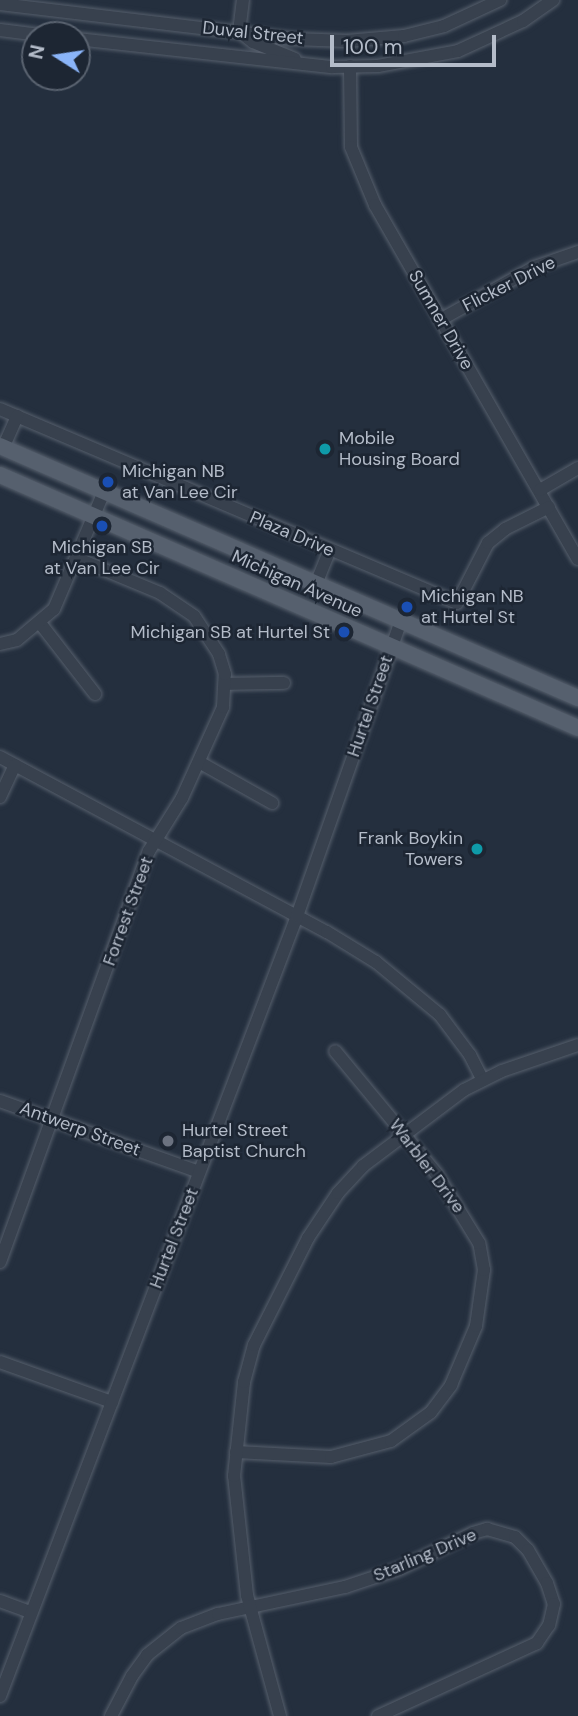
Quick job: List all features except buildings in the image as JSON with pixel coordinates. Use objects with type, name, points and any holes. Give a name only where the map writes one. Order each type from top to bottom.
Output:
[{"type":"main road","name":"Michigan Avenue","points":[[2,447],[578,698]]},
{"type":"main road","name":"Michigan Avenue","points":[[0,475],[578,728]]},
{"type":"street","points":[[243,0],[239,32],[253,42],[305,64]]},
{"type":"street","name":"Duval Street","points":[[0,4],[239,32],[347,41],[404,36],[444,26],[499,0]]},
{"type":"street","name":"Duval Street","points":[[91,41],[305,64],[378,66],[458,51],[523,21],[553,0]]},
{"type":"street","points":[[0,30],[21,33]]},
{"type":"street","name":"Sumner Drive","points":[[350,66],[351,147],[375,205],[578,559]]},
{"type":"street","name":"Flicker Drive","points":[[440,320],[535,267],[578,252]]},
{"type":"street","name":"Plaza Drive","points":[[0,409],[457,603],[488,543],[505,529],[549,507]]},
{"type":"street","points":[[2,447],[17,416]]},
{"type":"street","points":[[540,490],[578,468]]},
{"type":"street","points":[[0,644],[17,640],[54,609],[104,492]]},
{"type":"street","points":[[317,584],[330,551]]},
{"type":"street","name":"Forrest Street","points":[[0,1262],[155,840],[182,798],[223,707],[225,684],[219,654],[194,616],[160,593],[76,558]]},
{"type":"street","name":"Hurtel Street","points":[[0,1696],[296,916],[401,620]]},
{"type":"street","points":[[40,623],[95,694]]},
{"type":"street","points":[[225,684],[284,683]]},
{"type":"street","points":[[0,757],[371,959],[440,1015],[457,1035],[483,1080]]},
{"type":"street","points":[[199,762],[272,803]]},
{"type":"street","points":[[0,797],[15,765]]},
{"type":"street","points":[[280,1716],[250,1608],[234,1476],[244,1382],[254,1345],[280,1288],[308,1238],[338,1193],[363,1166],[403,1133],[464,1090],[483,1080],[578,1045]]},
{"type":"street","name":"Warbler Drive","points":[[236,1452],[331,1457],[364,1451],[391,1441],[431,1412],[451,1385],[476,1326],[483,1295],[484,1270],[479,1243],[455,1201],[335,1051]]},
{"type":"street","name":"Antwerp Street","points":[[0,1101],[200,1172]]},
{"type":"street","points":[[0,1362],[112,1402]]},
{"type":"street","name":"Starling Drive","points":[[250,1608],[315,1595],[399,1569],[473,1533],[487,1529],[515,1537],[528,1550],[547,1583],[554,1604],[549,1625],[537,1643],[378,1716]]},
{"type":"street","points":[[0,1601],[31,1612]]},
{"type":"street","points":[[111,1716],[132,1676],[165,1639],[181,1628],[218,1614],[250,1608]]},
{"type":"place","name":"Mobile Housing Board","points":[[325,449]]},
{"type":"place","name":"Michigan NB at Van Lee Cir","points":[[108,482]]},
{"type":"place","name":"Michigan SB at Van Lee Cir","points":[[102,526]]},
{"type":"place","name":"Michigan NB at Hurtel St","points":[[407,607]]},
{"type":"place","name":"Michigan SB at Hurtel St","points":[[344,632]]},
{"type":"place","name":"Frank Boykin Towers","points":[[477,849]]},
{"type":"place","name":"Hurtel Street Baptist Church","points":[[168,1141]]}]
